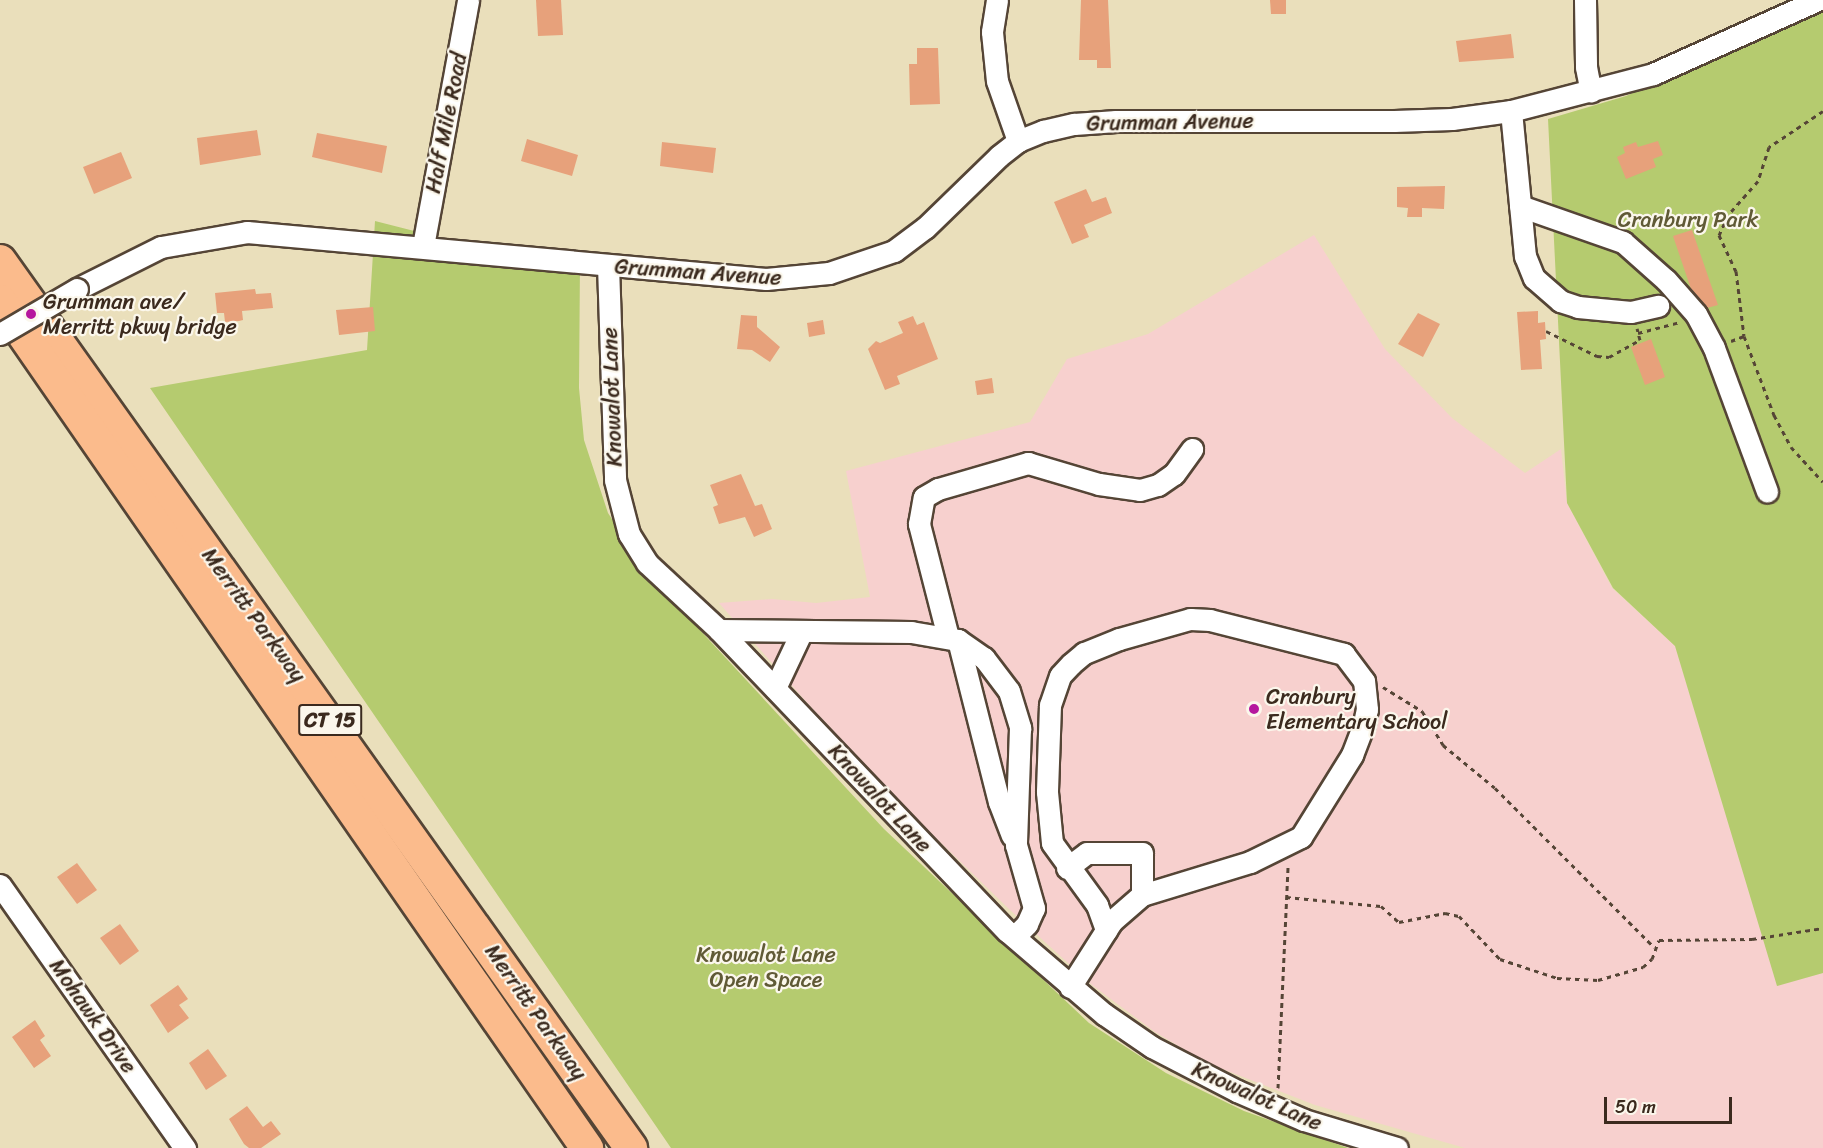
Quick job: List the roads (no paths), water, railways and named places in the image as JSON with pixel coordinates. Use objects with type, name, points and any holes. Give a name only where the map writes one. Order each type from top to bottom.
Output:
[{"type":"highway","name":"Merritt Parkway","points":[[0,261],[631,1148]]},
{"type":"highway","name":"Merritt Parkway","points":[[0,301],[587,1148]]},
{"type":"street","name":"Half Mile Road","points":[[423,246],[468,0]]},
{"type":"street","points":[[997,0],[992,32],[995,72],[1008,123],[1018,141]]},
{"type":"street","points":[[1585,0],[1586,67],[1591,92]]},
{"type":"street","name":"Grumman Avenue","points":[[0,334],[77,289],[145,254],[215,235],[284,234],[766,279],[829,273],[864,264],[894,251],[925,228],[1018,141],[1074,123],[1418,121],[1511,111],[1591,92],[1683,63],[1818,0]]},
{"type":"street","points":[[1511,111],[1525,256],[1534,278],[1560,301],[1578,307],[1632,312],[1658,306]]},
{"type":"street","points":[[1520,206],[1623,242],[1666,280],[1703,325],[1767,491]]},
{"type":"street","name":"Knowalot Lane","points":[[608,265],[612,451],[623,519],[647,563],[719,630],[775,687],[1014,937],[1070,987],[1152,1047],[1277,1108],[1397,1148]]},
{"type":"street","points":[[1014,937],[1027,924],[1034,908],[1016,845],[999,802],[919,524],[924,497],[938,489],[1028,463],[1099,484],[1140,490],[1158,485],[1174,474],[1192,449]]},
{"type":"street","points":[[1070,987],[1106,930],[1142,894],[1250,862],[1301,837],[1316,819],[1352,755],[1367,710],[1364,681],[1344,654],[1210,620],[1190,619],[1167,623],[1084,653],[1060,676],[1050,705],[1047,792],[1052,843],[1067,868],[1097,905],[1106,930]]},
{"type":"street","points":[[719,630],[911,632],[953,638],[984,658],[1009,691],[1020,728],[1016,845]]},
{"type":"street","points":[[775,687],[802,631]]},
{"type":"street","points":[[1067,868],[1087,853],[1143,853],[1142,894]]},
{"type":"street","name":"Mohawk Drive","points":[[0,885],[185,1148]]},
{"type":"place","name":"Grumman ave/ Merritt pkwy bridge","points":[[31,314]]},
{"type":"place","name":"Cranbury Elementary School","points":[[1254,709]]},
{"type":"park label","name":"Cranbury Park","points":[[1688,220]]},
{"type":"park label","name":"Knowalot Lane Open Space","points":[[766,966]]}]
